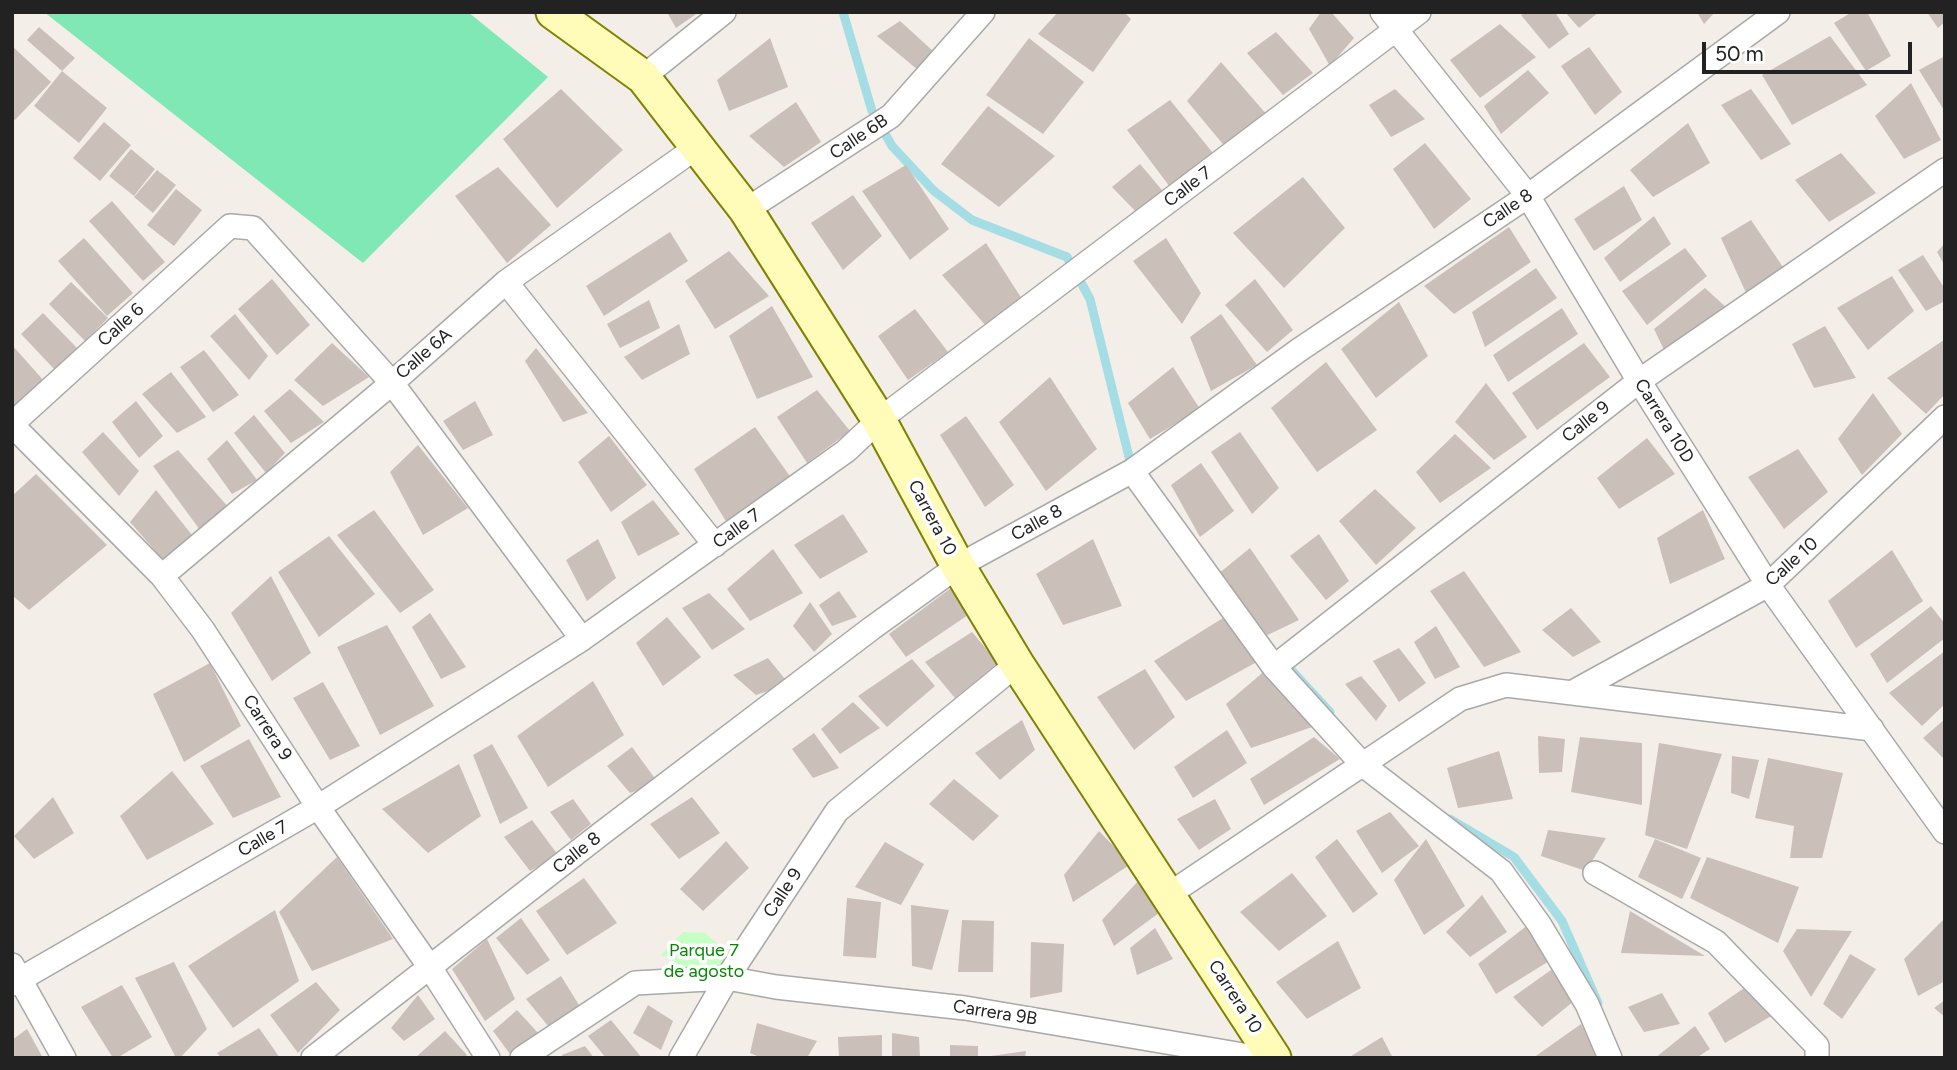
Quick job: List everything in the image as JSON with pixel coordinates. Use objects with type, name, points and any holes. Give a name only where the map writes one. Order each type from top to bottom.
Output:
[{"type":"street","name":"Carrera 10","points":[[553,12],[643,77],[746,210],[880,420],[958,566],[1017,664],[1274,1058]]},
{"type":"street","points":[[643,77],[724,12]]},
{"type":"street","name":"Calle 6B","points":[[746,210],[891,116],[983,12]]},
{"type":"street","name":"Calle 7","points":[[15,976],[318,807],[582,639],[846,451],[880,420],[1091,260],[1389,21],[1419,12]]},
{"type":"street","name":"Calle 8","points":[[313,1058],[429,966],[872,628],[958,566],[1132,471],[1298,350],[1528,196],[1778,12]]},
{"type":"street","name":"Carrera 10D","points":[[1389,21],[1528,196],[1639,381],[1768,585],[1945,832]]},
{"type":"street","name":"Calle 6A","points":[[162,576],[392,383],[506,282],[697,147]]},
{"type":"street","name":"Calle 9","points":[[1274,667],[1639,381],[1945,170]]},
{"type":"street","name":"Calle 6","points":[[12,424],[230,226],[253,228],[392,383]]},
{"type":"street","points":[[506,282],[715,545]]},
{"type":"street","points":[[392,383],[582,639]]},
{"type":"street","name":"Calle 10","points":[[1575,691],[1768,585],[1945,417]]},
{"type":"street","name":"Carrera 9","points":[[12,424],[162,576],[203,630],[318,807],[429,966],[488,1058]]},
{"type":"street","points":[[1132,471],[1274,667],[1363,765],[1501,872],[1539,924],[1587,1004],[1610,1058]]},
{"type":"street","name":"Calle 9","points":[[727,978],[837,811],[1017,664]]},
{"type":"street","points":[[1168,895],[1460,699],[1506,685],[1575,691],[1871,729]]},
{"type":"street","points":[[1595,873],[1716,942],[1817,1046],[1816,1058]]},
{"type":"street","points":[[15,976],[64,1058]]},
{"type":"street","points":[[522,1058],[635,983],[727,978]]},
{"type":"street","points":[[681,1058],[727,978]]},
{"type":"street","name":"Carrera 9B","points":[[727,978],[965,1008],[1261,1058]]},
{"type":"green space","points":[[44,12],[468,12],[548,77],[363,263]]},
{"type":"green space","name":"Parque 7 de agosto","points":[[683,932],[705,933],[739,963],[702,994],[671,959],[661,955]]},
{"type":"building","points":[[667,12],[699,12],[676,28]]},
{"type":"building","points":[[1058,12],[1124,12],[1131,19],[1093,72],[1038,34]]},
{"type":"building","points":[[1321,12],[1331,12],[1354,38],[1330,66],[1309,29]]},
{"type":"building","points":[[1525,12],[1555,12],[1569,34],[1549,49],[1521,15]]},
{"type":"building","points":[[1565,12],[1599,12],[1579,28]]},
{"type":"building","points":[[1697,12],[1715,12],[1704,24]]},
{"type":"building","points":[[1852,12],[1867,12],[1891,56],[1866,71],[1834,23]]},
{"type":"building","points":[[1927,12],[1945,12],[1945,22],[1938,28]]},
{"type":"building","points":[[900,21],[933,51],[918,70],[877,36]]},
{"type":"building","points":[[1500,24],[1536,57],[1480,98],[1450,60]]},
{"type":"building","points":[[39,27],[75,58],[62,71],[27,40]]},
{"type":"building","points":[[1276,32],[1313,73],[1283,95],[1247,53]]},
{"type":"building","points":[[1830,36],[1867,85],[1792,125],[1762,75]]},
{"type":"building","points":[[770,38],[788,87],[729,111],[717,80]]},
{"type":"building","points":[[1029,38],[1084,82],[1043,134],[986,95]]},
{"type":"building","points":[[12,46],[51,82],[15,120],[12,118]]},
{"type":"building","points":[[1589,47],[1622,92],[1595,115],[1561,66]]},
{"type":"building","points":[[1945,56],[1945,112],[1919,70]]},
{"type":"building","points":[[1221,62],[1268,116],[1227,149],[1187,101]]},
{"type":"building","points":[[1528,70],[1549,93],[1501,134],[1484,106]]},
{"type":"building","points":[[62,71],[107,108],[79,143],[34,106]]},
{"type":"building","points":[[1911,83],[1941,140],[1904,159],[1875,116]]},
{"type":"building","points":[[561,89],[623,150],[557,208],[503,139]]},
{"type":"building","points":[[1395,89],[1425,119],[1391,137],[1369,105]]},
{"type":"building","points":[[1751,89],[1791,144],[1761,160],[1721,105]]},
{"type":"building","points":[[1170,100],[1217,158],[1170,187],[1127,130]]},
{"type":"building","points":[[796,102],[821,142],[784,167],[749,136]]},
{"type":"building","points":[[988,106],[1055,156],[999,207],[941,164]]},
{"type":"building","points":[[104,122],[131,145],[100,181],[73,158]]},
{"type":"building","points":[[1688,123],[1710,163],[1653,197],[1630,170]]},
{"type":"building","points":[[1425,143],[1471,199],[1434,229],[1393,169]]},
{"type":"building","points":[[131,149],[155,169],[134,196],[109,176]]},
{"type":"building","points":[[1841,153],[1876,193],[1829,222],[1795,180]]},
{"type":"building","points":[[1140,164],[1167,196],[1141,217],[1112,187]]},
{"type":"building","points":[[906,165],[949,229],[910,260],[862,191]]},
{"type":"building","points":[[498,167],[551,225],[507,263],[455,196]]},
{"type":"building","points":[[157,170],[176,185],[153,213],[134,197]]},
{"type":"building","points":[[1303,177],[1345,228],[1284,288],[1233,233]]},
{"type":"building","points":[[1624,186],[1642,220],[1594,251],[1574,219]]},
{"type":"building","points":[[176,189],[202,210],[174,246],[147,225]]},
{"type":"building","points":[[853,195],[882,236],[843,270],[811,223]]},
{"type":"building","points":[[112,201],[165,262],[143,281],[89,221]]},
{"type":"building","points":[[1654,216],[1671,244],[1620,282],[1604,258]]},
{"type":"building","points":[[1751,220],[1785,270],[1747,295],[1721,238]]},
{"type":"building","points":[[1509,227],[1531,262],[1454,314],[1424,286]]},
{"type":"building","points":[[670,232],[688,261],[604,316],[586,286]]},
{"type":"building","points":[[84,238],[133,293],[107,316],[58,261]]},
{"type":"building","points":[[1166,238],[1201,293],[1182,324],[1133,261]]},
{"type":"building","points":[[986,243],[1022,299],[986,326],[942,275]]},
{"type":"building","points":[[1945,243],[1945,266],[1937,252]]},
{"type":"building","points":[[1685,248],[1707,276],[1647,325],[1622,291]]},
{"type":"building","points":[[729,251],[769,296],[715,329],[685,281]]},
{"type":"building","points":[[1923,255],[1945,289],[1945,301],[1926,311],[1898,270]]},
{"type":"building","points":[[1536,268],[1557,298],[1485,347],[1472,312]]},
{"type":"building","points":[[1892,276],[1914,311],[1868,350],[1837,308]]},
{"type":"building","points":[[272,279],[310,325],[277,355],[238,309]]},
{"type":"building","points":[[1255,279],[1293,330],[1267,352],[1225,305]]},
{"type":"building","points":[[71,282],[108,318],[85,341],[49,304]]},
{"type":"building","points":[[1705,288],[1728,309],[1666,354],[1654,329]]},
{"type":"building","points":[[649,300],[660,328],[620,348],[607,324]]},
{"type":"building","points":[[1399,302],[1428,356],[1376,398],[1341,349]]},
{"type":"building","points":[[772,306],[813,377],[757,399],[729,336]]},
{"type":"building","points":[[1562,308],[1578,334],[1508,382],[1493,355]]},
{"type":"building","points":[[915,309],[948,352],[908,380],[878,336]]},
{"type":"building","points":[[43,313],[77,348],[55,370],[21,334]]},
{"type":"building","points":[[235,314],[268,356],[249,380],[210,336]]},
{"type":"building","points":[[1221,314],[1257,365],[1211,391],[1190,337]]},
{"type":"building","points":[[679,324],[690,354],[642,380],[624,357]]},
{"type":"building","points":[[1825,326],[1856,378],[1814,388],[1792,344]]},
{"type":"building","points":[[1944,340],[1945,394],[1926,414],[1887,378]]},
{"type":"building","points":[[332,343],[369,377],[323,406],[294,380]]},
{"type":"building","points":[[1584,343],[1610,377],[1537,430],[1512,393]]},
{"type":"building","points":[[12,345],[45,382],[16,406],[12,402]]},
{"type":"building","points":[[536,348],[588,413],[563,422],[525,361]]},
{"type":"building","points":[[204,350],[239,395],[213,412],[180,367]]},
{"type":"building","points":[[1326,362],[1377,430],[1317,472],[1271,408]]},
{"type":"building","points":[[1173,367],[1200,409],[1150,439],[1128,403]]},
{"type":"building","points":[[171,372],[206,417],[177,433],[142,394]]},
{"type":"building","points":[[1050,377],[1097,449],[1046,491],[999,422]]},
{"type":"building","points":[[1486,383],[1527,437],[1494,460],[1455,422]]},
{"type":"building","points":[[290,389],[324,422],[291,443],[264,411]]},
{"type":"building","points":[[817,390],[850,431],[807,463],[777,417]]},
{"type":"building","points":[[1873,393],[1902,434],[1862,475],[1838,439]]},
{"type":"building","points":[[136,401],[163,436],[139,458],[112,422]]},
{"type":"building","points":[[475,401],[493,435],[463,450],[443,421]]},
{"type":"building","points":[[254,415],[285,453],[266,473],[234,433]]},
{"type":"building","points":[[966,416],[1014,485],[985,507],[940,435]]},
{"type":"building","points":[[755,427],[794,482],[727,523],[694,469]]},
{"type":"building","points":[[103,432],[139,471],[119,496],[82,452]]},
{"type":"building","points":[[1240,432],[1279,488],[1252,514],[1211,452]]},
{"type":"building","points":[[1455,434],[1491,468],[1440,503],[1416,472]]},
{"type":"building","points":[[609,436],[647,485],[611,512],[578,462]]},
{"type":"building","points":[[1647,438],[1675,474],[1619,509],[1597,478]]},
{"type":"building","points":[[227,440],[257,480],[232,494],[207,459]]},
{"type":"building","points":[[418,445],[468,508],[423,535],[390,472]]},
{"type":"building","points":[[1798,449],[1828,492],[1784,529],[1748,477]]},
{"type":"building","points":[[178,450],[230,509],[200,530],[153,466]]},
{"type":"building","points":[[1201,463],[1234,511],[1200,537],[1171,485]]},
{"type":"building","points":[[36,474],[107,545],[29,610],[12,595],[12,496]]},
{"type":"building","points":[[1375,489],[1416,528],[1376,565],[1339,521]]},
{"type":"building","points":[[156,490],[192,535],[165,562],[130,522]]},
{"type":"building","points":[[653,500],[680,534],[638,556],[621,522]]},
{"type":"building","points":[[374,510],[434,590],[400,613],[337,535]]},
{"type":"building","points":[[1703,510],[1725,559],[1670,584],[1657,538]]},
{"type":"building","points":[[843,514],[868,552],[820,579],[794,545]]},
{"type":"building","points":[[1319,534],[1349,581],[1326,600],[1290,556]]},
{"type":"building","points":[[329,536],[375,594],[319,637],[278,572]]},
{"type":"building","points":[[598,539],[616,578],[587,601],[566,560]]},
{"type":"building","points":[[1093,539],[1122,606],[1063,625],[1036,574]]},
{"type":"building","points":[[1250,548],[1299,620],[1257,640],[1218,574]]},
{"type":"building","points":[[773,549],[803,593],[750,621],[727,589]]},
{"type":"building","points":[[1892,550],[1923,601],[1856,648],[1828,601]]},
{"type":"building","points":[[1464,571],[1521,652],[1484,667],[1430,591]]},
{"type":"building","points":[[271,576],[311,653],[272,681],[231,613]]},
{"type":"building","points":[[951,588],[968,615],[906,657],[889,634]]},
{"type":"building","points":[[839,591],[857,617],[832,626],[819,605]]},
{"type":"building","points":[[709,593],[745,629],[712,650],[682,608]]},
{"type":"building","points":[[810,602],[832,634],[814,652],[793,626]]},
{"type":"building","points":[[1931,606],[1945,624],[1945,638],[1887,683],[1870,654]]},
{"type":"building","points":[[1571,608],[1601,642],[1573,657],[1542,630]]},
{"type":"building","points":[[430,613],[466,667],[441,679],[412,627]]},
{"type":"building","points":[[1231,613],[1264,658],[1186,701],[1154,661]]},
{"type":"building","points":[[667,617],[701,657],[663,686],[636,643]]},
{"type":"building","points":[[387,625],[434,706],[380,735],[337,647]]},
{"type":"building","points":[[1436,626],[1460,667],[1435,679],[1414,642]]},
{"type":"building","points":[[972,632],[998,663],[955,698],[925,662]]},
{"type":"building","points":[[1399,648],[1426,683],[1399,702],[1373,661]]},
{"type":"building","points":[[1945,651],[1945,704],[1922,726],[1889,693]]},
{"type":"building","points":[[768,658],[789,684],[756,695],[733,675]]},
{"type":"building","points":[[912,659],[935,686],[887,727],[858,696]]},
{"type":"building","points":[[210,663],[241,726],[184,762],[153,694]]},
{"type":"building","points":[[1268,668],[1321,724],[1251,748],[1226,704]]},
{"type":"building","points":[[1145,669],[1175,717],[1134,750],[1097,697]]},
{"type":"building","points":[[1361,676],[1387,706],[1376,721],[1345,684]]},
{"type":"building","points":[[593,681],[624,735],[548,787],[517,736]]},
{"type":"building","points":[[323,682],[360,746],[330,760],[293,698]]},
{"type":"building","points":[[853,702],[880,728],[840,754],[821,729]]},
{"type":"building","points":[[1945,719],[1945,760],[1923,738]]},
{"type":"building","points":[[1022,720],[1035,750],[1000,780],[975,753]]},
{"type":"building","points":[[1227,730],[1247,763],[1193,798],[1174,767]]},
{"type":"building","points":[[814,733],[839,768],[813,778],[792,749]]},
{"type":"building","points":[[1538,736],[1565,739],[1562,772],[1539,773]]},
{"type":"building","points":[[1314,737],[1340,759],[1264,805],[1250,779]]},
{"type":"building","points":[[1580,737],[1642,743],[1642,805],[1571,792]]},
{"type":"building","points":[[249,739],[281,797],[233,818],[200,766]]},
{"type":"building","points":[[1659,743],[1722,754],[1687,849],[1645,835]]},
{"type":"building","points":[[492,744],[528,808],[500,824],[473,755]]},
{"type":"building","points":[[632,747],[659,784],[630,793],[607,766]]},
{"type":"building","points":[[1499,751],[1513,799],[1458,808],[1447,768]]},
{"type":"building","points":[[1732,756],[1759,760],[1749,799],[1731,793]]},
{"type":"building","points":[[1768,758],[1843,773],[1822,858],[1790,858],[1794,826],[1755,818]]},
{"type":"building","points":[[459,764],[481,816],[428,853],[382,809]]},
{"type":"building","points":[[172,771],[214,824],[147,860],[120,816]]},
{"type":"building","points":[[954,779],[999,816],[973,841],[929,804]]},
{"type":"building","points":[[53,797],[74,833],[34,859],[14,836]]},
{"type":"building","points":[[692,797],[720,833],[679,859],[650,824]]},
{"type":"building","points":[[573,799],[591,824],[571,840],[550,812]]},
{"type":"building","points":[[1215,799],[1231,829],[1199,850],[1177,819]]},
{"type":"building","points":[[1390,812],[1419,846],[1382,873],[1356,831]]},
{"type":"building","points":[[532,820],[558,855],[530,871],[504,837]]},
{"type":"building","points":[[1548,830],[1606,838],[1586,871],[1541,856]]},
{"type":"building","points":[[1099,831],[1131,864],[1073,902],[1064,875]]},
{"type":"building","points":[[1337,839],[1378,894],[1353,913],[1315,857]]},
{"type":"building","points":[[1426,839],[1465,906],[1424,935],[1394,880]]},
{"type":"building","points":[[1655,839],[1701,858],[1682,899],[1638,877]]},
{"type":"building","points":[[726,841],[749,868],[703,911],[680,889]]},
{"type":"building","points":[[885,842],[924,864],[901,905],[855,887]]},
{"type":"building","points":[[337,857],[393,939],[312,971],[279,912]]},
{"type":"building","points":[[1707,857],[1799,887],[1778,943],[1690,898]]},
{"type":"building","points":[[1292,873],[1327,916],[1279,951],[1240,912]]},
{"type":"building","points":[[584,878],[617,923],[567,955],[536,911]]},
{"type":"building","points":[[1140,879],[1163,910],[1114,946],[1102,920]]},
{"type":"building","points":[[1482,895],[1507,932],[1470,957],[1446,932]]},
{"type":"building","points":[[847,898],[881,902],[876,958],[843,956]]},
{"type":"building","points":[[911,905],[949,910],[932,970],[912,966]]},
{"type":"building","points":[[275,910],[299,981],[233,1028],[188,966]]},
{"type":"building","points":[[1630,911],[1705,956],[1621,953]]},
{"type":"building","points":[[521,918],[550,960],[527,975],[496,938]]},
{"type":"building","points":[[1945,918],[1945,981],[1918,996],[1904,959]]},
{"type":"building","points":[[962,920],[994,921],[993,972],[958,972]]},
{"type":"building","points":[[1529,924],[1554,958],[1496,994],[1478,964]]},
{"type":"building","points":[[1155,928],[1173,959],[1137,975],[1130,948]]},
{"type":"building","points":[[1797,929],[1852,931],[1811,997],[1783,951]]},
{"type":"building","points":[[487,939],[515,999],[485,1021],[452,969]]},
{"type":"building","points":[[1338,941],[1361,988],[1307,1019],[1276,982]]},
{"type":"building","points":[[1031,942],[1064,944],[1062,992],[1030,998]]},
{"type":"building","points":[[1850,954],[1876,969],[1842,1019],[1823,1004]]},
{"type":"building","points":[[174,962],[207,1029],[180,1058],[176,1058],[135,978]]},
{"type":"building","points":[[1558,965],[1579,997],[1542,1027],[1513,997]]},
{"type":"building","points":[[561,976],[582,1010],[548,1026],[526,999]]},
{"type":"building","points":[[316,982],[340,1010],[298,1053],[270,1015]]},
{"type":"building","points":[[1750,984],[1773,1015],[1725,1043],[1708,1013]]},
{"type":"building","points":[[122,985],[152,1037],[113,1058],[81,1007]]},
{"type":"building","points":[[1662,993],[1680,1024],[1644,1032],[1628,1007]]},
{"type":"building","points":[[418,995],[435,1019],[404,1041],[391,1028]]},
{"type":"building","points":[[1945,1000],[1945,1017],[1934,1008]]},
{"type":"building","points":[[648,1005],[673,1021],[661,1050],[633,1033]]},
{"type":"building","points":[[517,1010],[539,1034],[510,1054],[493,1031]]},
{"type":"building","points":[[611,1020],[642,1058],[606,1058],[588,1036]]},
{"type":"building","points":[[757,1023],[817,1041],[807,1058],[762,1058],[750,1053]]},
{"type":"building","points":[[1581,1024],[1599,1058],[1533,1058]]},
{"type":"building","points":[[1695,1026],[1710,1049],[1696,1058],[1655,1058]]},
{"type":"building","points":[[259,1028],[280,1058],[221,1058],[217,1053]]},
{"type":"building","points":[[27,1029],[43,1058],[12,1058],[12,1040]]},
{"type":"building","points":[[445,1031],[467,1055],[464,1058],[415,1058]]},
{"type":"building","points":[[892,1033],[919,1037],[920,1058],[892,1058]]},
{"type":"building","points":[[882,1035],[882,1058],[839,1058],[838,1037]]},
{"type":"building","points":[[1382,1037],[1393,1058],[1348,1058]]},
{"type":"building","points":[[950,1045],[978,1046],[978,1058],[950,1058]]},
{"type":"building","points":[[585,1046],[594,1058],[563,1058],[562,1055]]},
{"type":"building","points":[[1026,1051],[1025,1058],[991,1058],[991,1056]]},
{"type":"waterway","points":[[843,12],[872,111],[892,146],[934,191],[972,220],[1067,257],[1090,299],[1134,470]]},
{"type":"waterway","points":[[1283,661],[1330,712]]},
{"type":"waterway","points":[[1450,819],[1514,857],[1562,921],[1598,1003]]}]
